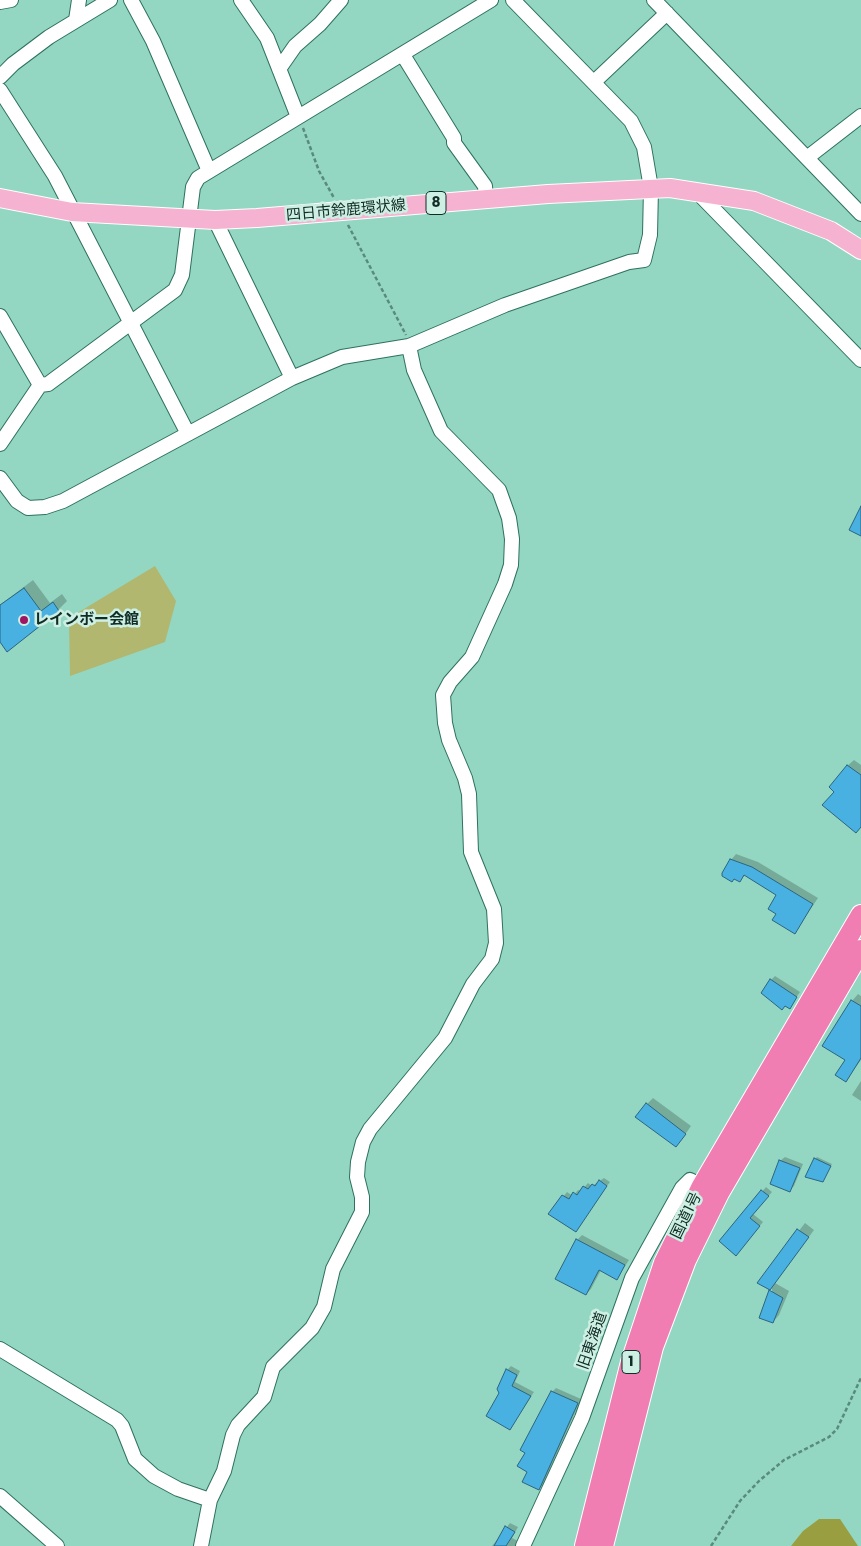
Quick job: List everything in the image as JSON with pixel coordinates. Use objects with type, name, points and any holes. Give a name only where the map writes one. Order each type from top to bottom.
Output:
[{"type":"highway","name":"国道1号","points":[[585,1546],[642,1326],[664,1262],[710,1190],[842,966],[861,915]]},
{"type":"highway","name":"国道1号","points":[[842,966],[861,950]]},
{"type":"highway","name":"国道1号","points":[[603,1546],[653,1346],[710,1190]]},
{"type":"main road","name":"四日市鈴鹿環状線","points":[[0,198],[72,212],[215,220],[651,188],[697,192],[754,201],[831,232],[861,250]]},
{"type":"street","points":[[0,2],[11,0]]},
{"type":"street","points":[[76,20],[79,0]]},
{"type":"street","points":[[0,77],[20,58],[76,20],[110,0]]},
{"type":"street","points":[[131,0],[153,41],[210,171]]},
{"type":"street","points":[[241,0],[266,38],[298,117]]},
{"type":"street","points":[[278,69],[295,46],[320,24],[341,0]]},
{"type":"street","points":[[0,444],[40,385],[48,384],[130,325],[179,285],[193,187],[198,178],[491,0]]},
{"type":"street","points":[[0,478],[17,501],[28,508],[45,507],[63,501],[186,432],[292,378],[342,357],[409,346],[505,305],[629,262],[644,260],[650,235],[651,188],[644,147],[631,120],[513,0]]},
{"type":"street","points":[[654,0],[808,157],[861,214]]},
{"type":"street","points":[[594,82],[667,13]]},
{"type":"street","points":[[266,38],[295,46]]},
{"type":"street","points":[[403,55],[454,138],[454,143],[485,186],[486,199]]},
{"type":"street","points":[[0,90],[55,176],[186,432]]},
{"type":"street","points":[[808,157],[861,116]]},
{"type":"street","points":[[697,192],[861,360]]},
{"type":"street","points":[[215,220],[292,378]]},
{"type":"street","points":[[0,316],[40,385]]},
{"type":"street","points":[[201,1546],[210,1500],[224,1471],[233,1435],[238,1425],[264,1397],[273,1366],[312,1328],[324,1307],[333,1269],[362,1212],[362,1197],[357,1177],[358,1162],[363,1142],[370,1129],[445,1038],[473,984],[492,959],[496,943],[494,909],[471,852],[469,794],[465,778],[449,740],[445,723],[443,695],[450,682],[472,657],[505,584],[511,565],[512,539],[509,518],[499,490],[441,431],[414,370],[409,346]]},
{"type":"street","name":"旧東海道","points":[[523,1546],[582,1418],[632,1278],[682,1188],[690,1180],[710,1190]]},
{"type":"street","points":[[0,1349],[117,1420],[122,1426],[135,1459],[154,1476],[178,1490],[210,1500]]},
{"type":"street","points":[[0,1496],[57,1546]]},
{"type":"path","points":[[298,117],[320,171],[409,341],[409,346]]},
{"type":"path","points":[[711,1546],[740,1501],[759,1480],[784,1460],[829,1437],[837,1429],[861,1378]]},
{"type":"green space","points":[[155,566],[176,601],[165,642],[70,676],[69,618]]},
{"type":"green space","points":[[819,1519],[840,1519],[858,1546],[791,1546],[803,1531]]},
{"type":"building","points":[[861,506],[861,536],[849,530]]},
{"type":"building","name":"レインボー会館","points":[[24,588],[41,611],[53,602],[59,611],[7,652],[0,642],[0,605]]},
{"type":"building","points":[[847,765],[861,775],[861,827],[856,833],[822,805],[834,792],[829,787]]},
{"type":"building","points":[[730,859],[752,867],[813,904],[795,934],[772,920],[776,914],[768,909],[776,895],[744,875],[740,882],[734,879],[732,882],[722,876]]},
{"type":"building","points":[[770,979],[797,997],[790,1009],[785,1006],[782,1010],[761,993]]},
{"type":"building","points":[[851,1000],[861,1006],[861,1058],[846,1082],[835,1075],[845,1060],[822,1046]]},
{"type":"building","points":[[646,1103],[686,1134],[676,1147],[635,1117]]},
{"type":"building","points":[[814,1158],[831,1166],[823,1182],[805,1177]]},
{"type":"building","points":[[779,1160],[800,1168],[790,1192],[770,1184]]},
{"type":"building","points":[[599,1180],[607,1186],[576,1232],[548,1214],[562,1195],[569,1199],[573,1192],[577,1195],[583,1186],[588,1189],[592,1184],[595,1186]]},
{"type":"building","points":[[761,1190],[769,1196],[750,1218],[760,1226],[736,1256],[719,1241]]},
{"type":"building","points":[[797,1229],[809,1237],[770,1290],[757,1283]]},
{"type":"building","points":[[576,1239],[625,1265],[617,1280],[599,1270],[586,1295],[555,1279]]},
{"type":"building","points":[[769,1290],[783,1298],[773,1323],[759,1318]]},
{"type":"building","points":[[506,1369],[517,1375],[512,1386],[531,1396],[510,1430],[486,1416],[499,1393],[497,1389]]},
{"type":"building","points":[[551,1391],[578,1403],[539,1490],[522,1482],[527,1472],[517,1466],[525,1453],[520,1450]]},
{"type":"building","points":[[505,1526],[515,1532],[506,1546],[494,1546]]},
{"type":"place","name":"レインボー会館","points":[[24,620]]}]
